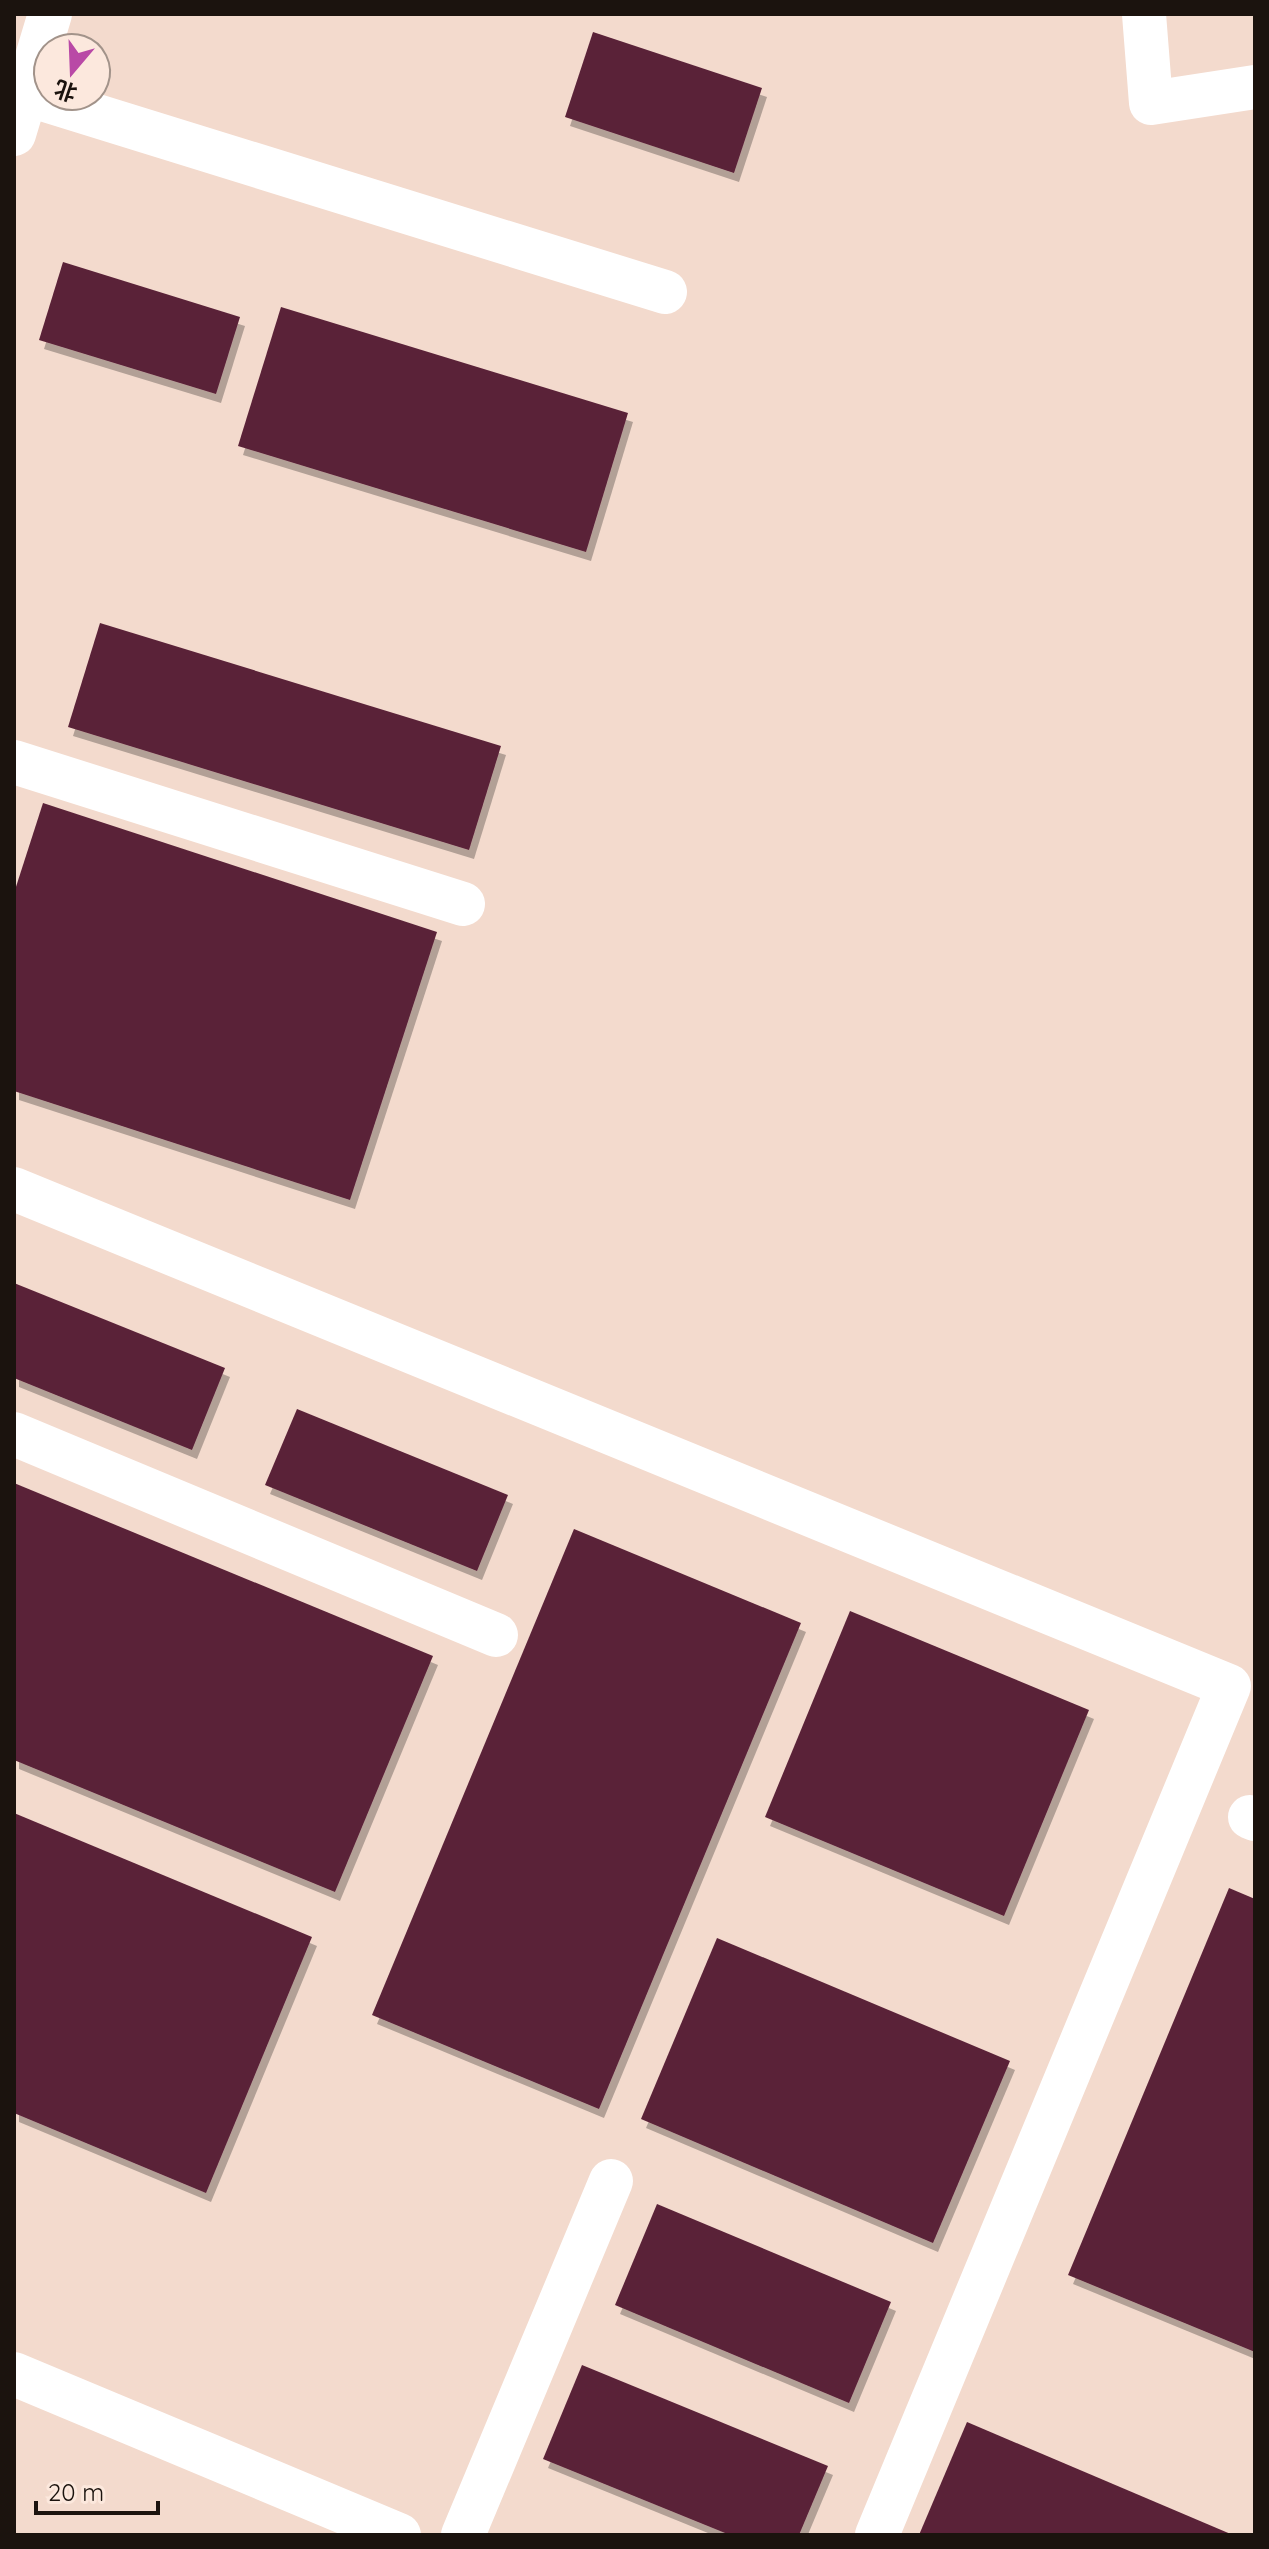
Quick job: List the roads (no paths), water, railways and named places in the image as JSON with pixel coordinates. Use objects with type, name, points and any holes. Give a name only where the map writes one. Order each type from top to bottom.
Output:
[{"type":"street","points":[[50,14],[20,114],[665,292]]},
{"type":"street","points":[[1144,14],[1151,103],[1255,87]]},
{"type":"street","points":[[14,762],[463,904]]},
{"type":"street","points":[[14,1189],[1229,1686],[877,2535]]},
{"type":"street","points":[[14,1434],[496,1635]]},
{"type":"street","points":[[463,2535],[611,2181]]},
{"type":"street","points":[[14,2374],[399,2535]]}]
